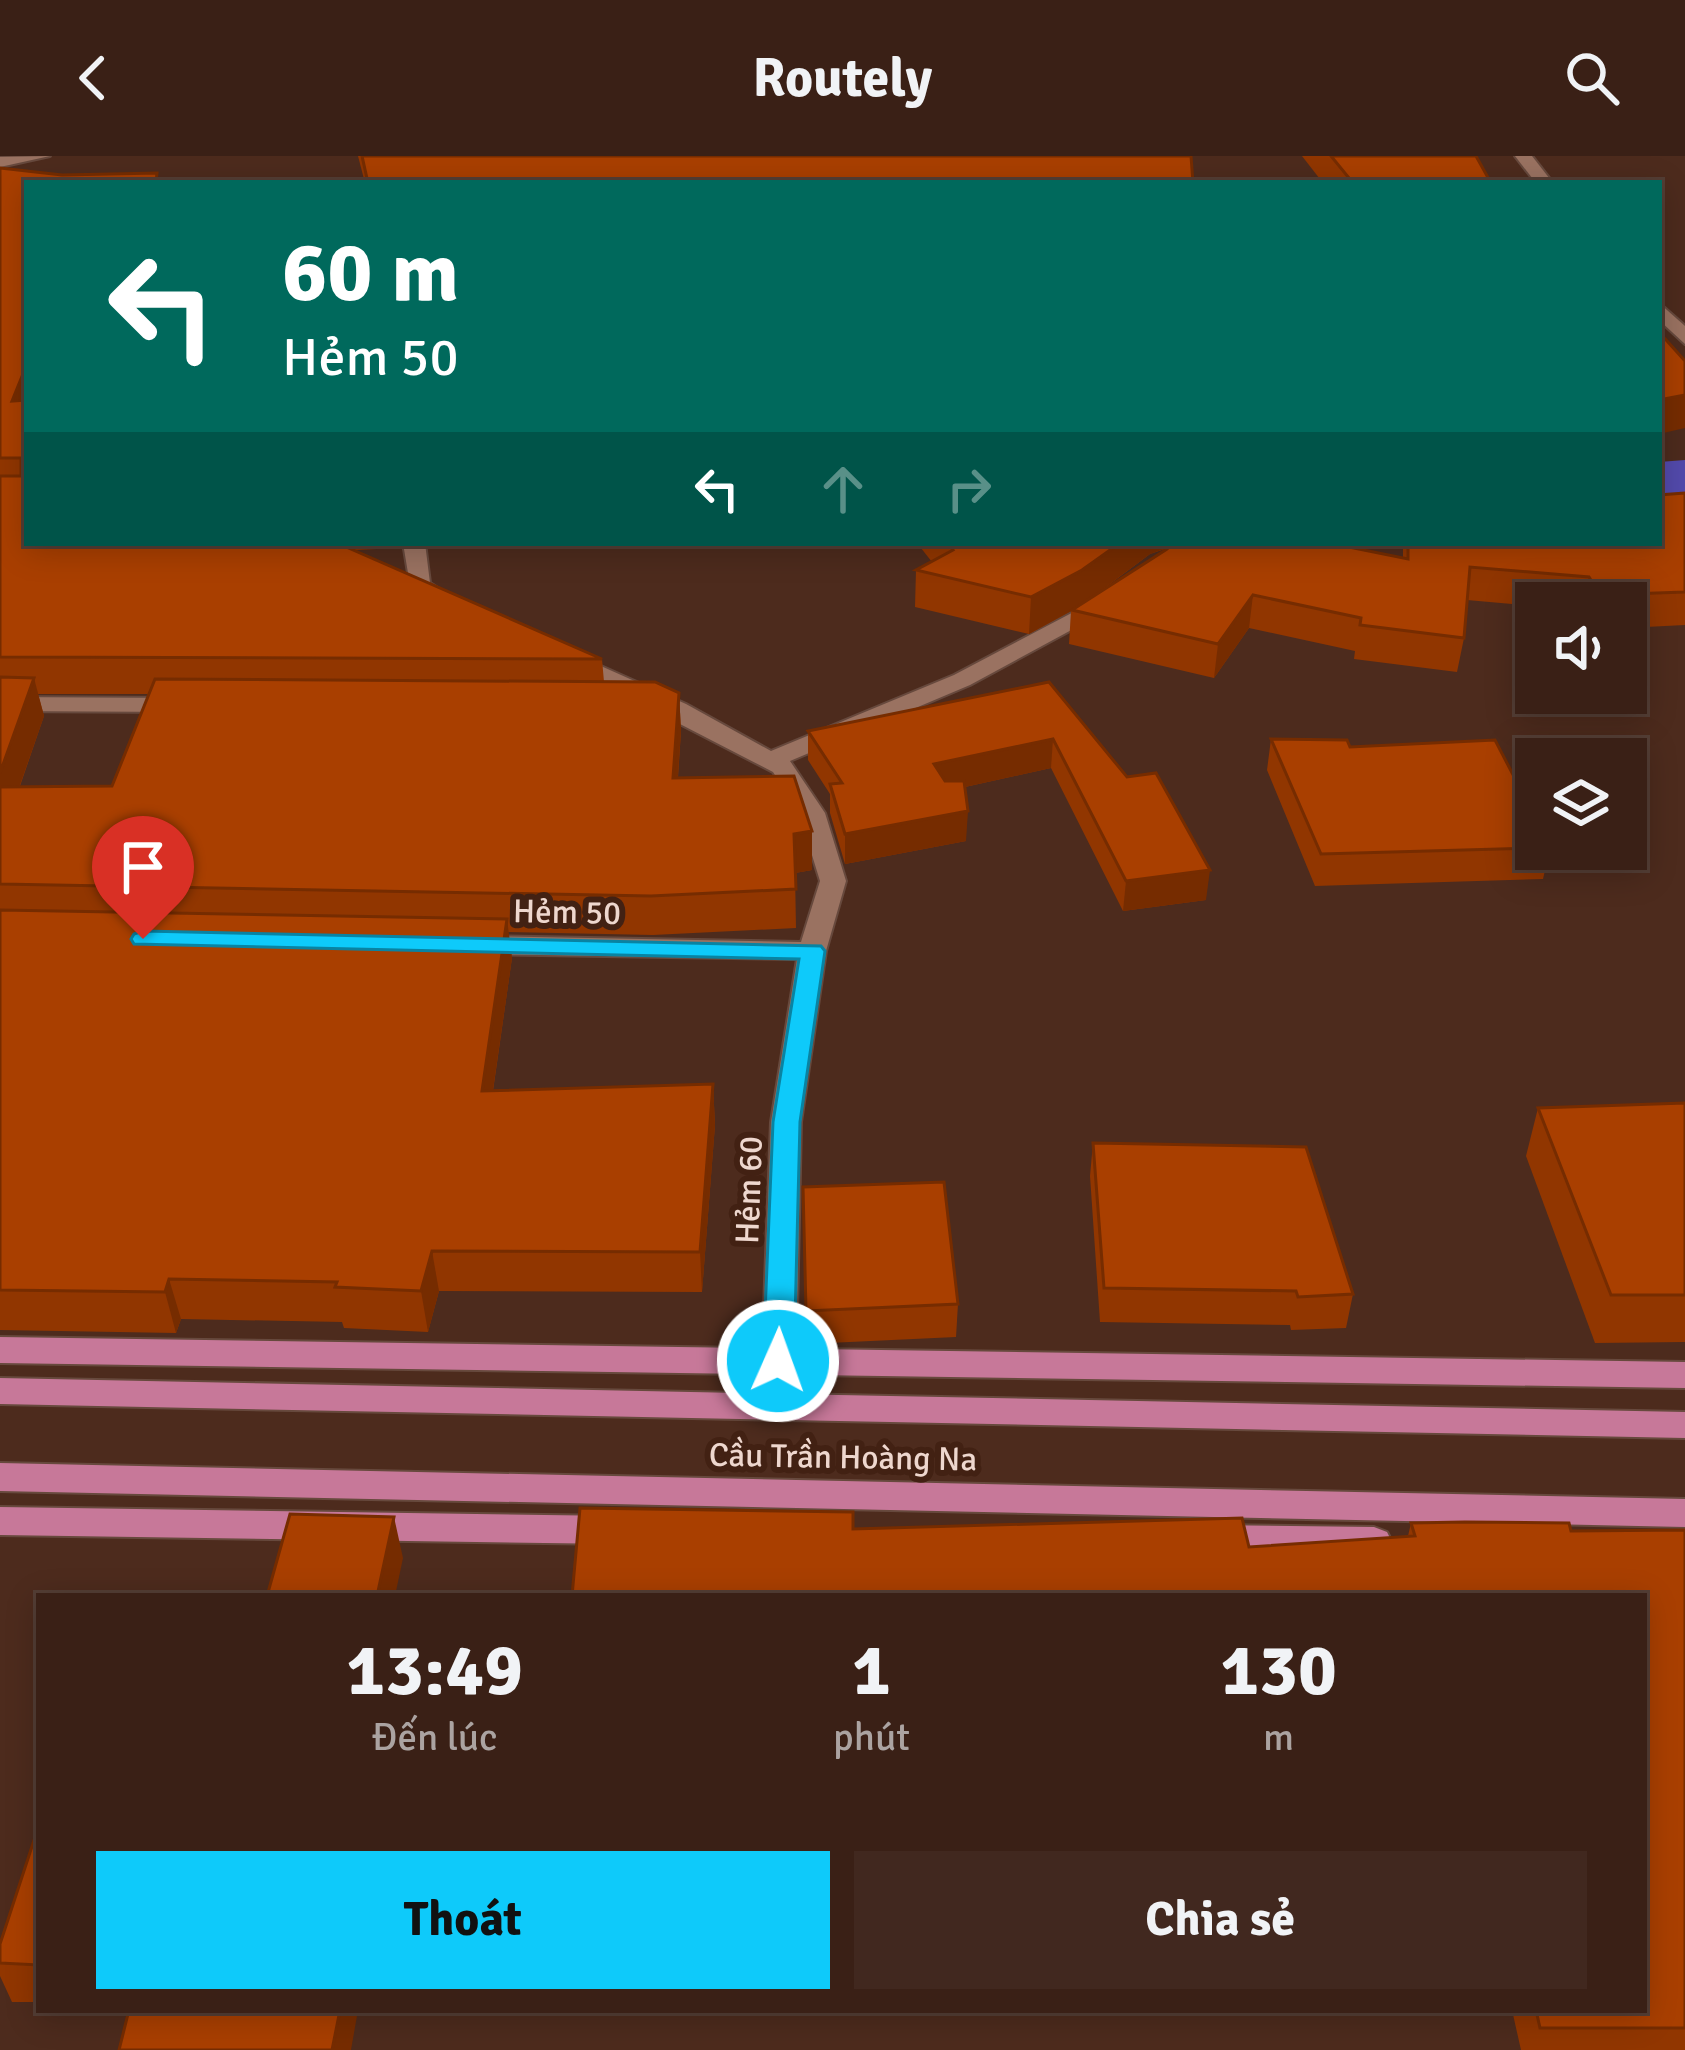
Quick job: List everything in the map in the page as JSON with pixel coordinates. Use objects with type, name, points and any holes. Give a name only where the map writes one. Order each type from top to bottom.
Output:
[{"type":"main road","points":[[0,1350],[1685,1375]]},
{"type":"main road","name":"Cầu Trần Hoàng Na","points":[[0,1391],[1685,1425]]},
{"type":"main road","name":"Cầu Trần Hoàng Na","points":[[0,1477],[1685,1513]]},
{"type":"main road","points":[[0,1521],[645,1531]]},
{"type":"main road","points":[[1165,1539],[1401,1543]]},
{"type":"main road","points":[[1449,1544],[1685,1547]]},
{"type":"street","points":[[0,162],[42,156]]},
{"type":"street","points":[[1523,156],[1543,180]]},
{"type":"street","points":[[1662,312],[1685,338]]},
{"type":"street","points":[[414,546],[419,586],[471,616]]},
{"type":"street","points":[[770,760],[962,680],[1120,593]]},
{"type":"street","points":[[532,644],[676,709],[782,767],[812,813],[833,881],[812,951]]},
{"type":"street","points":[[0,704],[210,705]]},
{"type":"street","points":[[607,708],[676,709]]},
{"type":"street","name":"Hẻm 50","points":[[454,945],[812,951]]},
{"type":"street","name":"Hẻm 60","points":[[778,1361],[786,1122],[812,951]]},
{"type":"building","points":[[362,156],[1191,156],[1193,180],[367,180]]},
{"type":"building","points":[[1331,156],[1476,156],[1489,180],[1351,180]]},
{"type":"building","points":[[0,168],[62,175],[157,173],[156,180],[24,180],[24,371],[12,401],[24,400],[24,546],[344,546],[602,659],[0,657],[0,476],[21,476],[21,458],[0,458]]},
{"type":"building","points":[[1662,335],[1685,361],[1685,395],[1662,399]]},
{"type":"building","points":[[1685,493],[1685,592],[1647,593],[1647,582],[1592,582],[1589,577],[1470,567],[1464,638],[1360,625],[1361,618],[1253,595],[1218,644],[1072,610],[1170,546],[1344,546],[1408,559],[1408,546],[1662,546],[1662,495]]},
{"type":"building","points":[[950,546],[1116,546],[1031,597],[916,570],[953,550]]},
{"type":"building","points":[[0,677],[34,678],[0,773]]},
{"type":"building","points":[[155,679],[655,682],[679,693],[673,778],[794,776],[812,831],[794,834],[796,889],[651,896],[0,884],[0,787],[112,786]]},
{"type":"building","points":[[1049,682],[1127,777],[1156,773],[1210,870],[1126,881],[1053,739],[934,764],[945,781],[964,781],[968,811],[845,834],[830,784],[842,783],[808,731]]},
{"type":"building","points":[[1271,739],[1347,740],[1350,747],[1495,740],[1515,779],[1515,849],[1321,854]]},
{"type":"building","points":[[0,910],[507,919],[482,1091],[713,1084],[700,1252],[432,1251],[421,1291],[335,1287],[337,1282],[169,1279],[165,1292],[0,1290]]},
{"type":"building","points":[[1685,1103],[1685,1295],[1611,1295],[1538,1108]]},
{"type":"building","points":[[1093,1143],[1306,1147],[1353,1294],[1298,1297],[1296,1291],[1104,1288]]},
{"type":"building","points":[[944,1182],[958,1304],[806,1311],[803,1187]]},
{"type":"building","points":[[580,1508],[853,1512],[853,1529],[1242,1518],[1249,1547],[1415,1536],[1411,1523],[1569,1523],[1571,1531],[1685,1530],[1685,2028],[1540,2028],[1537,2013],[1647,2013],[1647,1593],[572,1593]]},
{"type":"building","points":[[290,1514],[394,1517],[378,1593],[268,1593]]},
{"type":"building","points":[[36,1834],[36,1965],[0,1963],[0,1944]]},
{"type":"building","points":[[128,2013],[339,2013],[332,2050],[119,2050]]},
{"type":"waterway","points":[[1662,488],[1685,486]]},
{"type":"route","points":[[143,939],[812,951],[786,1122],[778,1361]]}]
